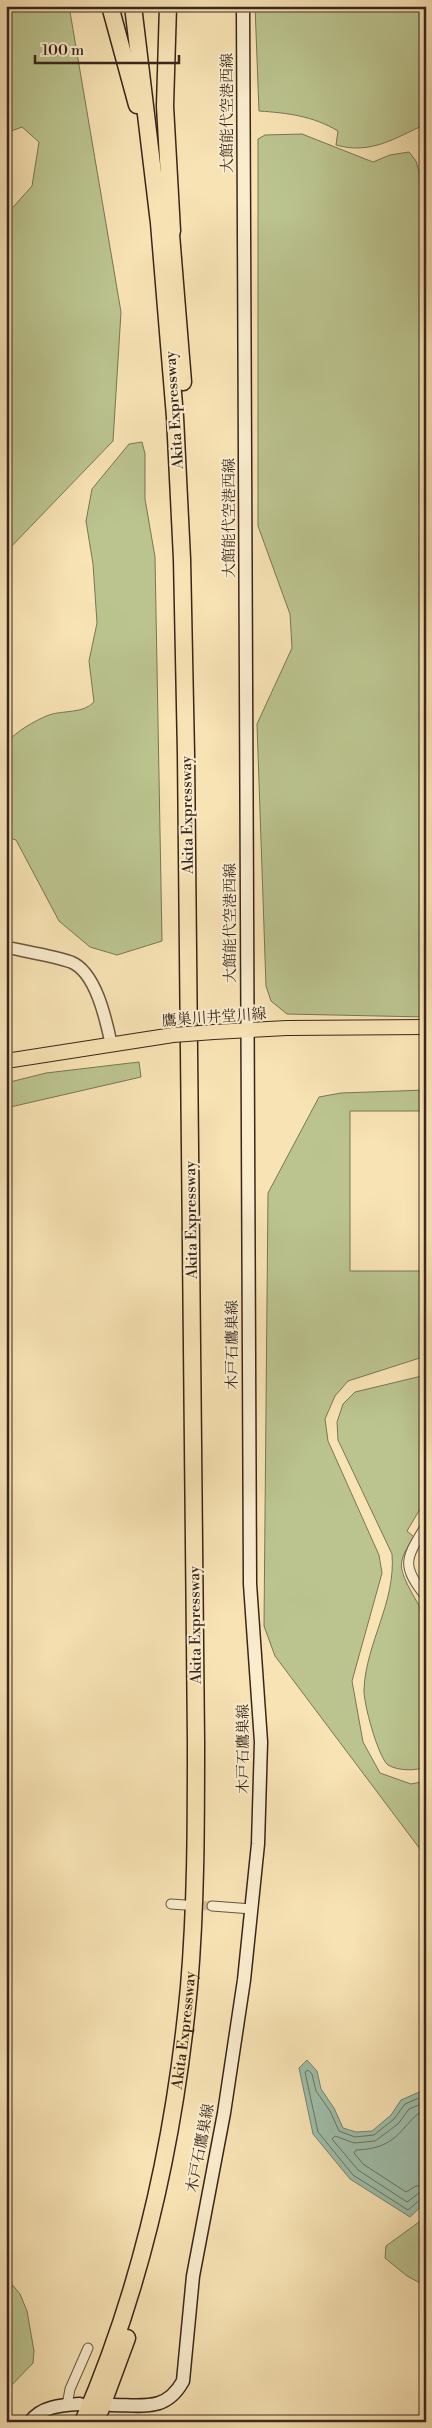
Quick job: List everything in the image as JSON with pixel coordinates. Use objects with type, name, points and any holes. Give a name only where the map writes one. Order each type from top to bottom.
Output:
[{"type":"highway","points":[[110,6],[136,100],[171,290]]},
{"type":"highway","name":"Akita Expressway","points":[[133,6],[171,290]]},
{"type":"highway","name":"Akita Expressway","points":[[93,2413],[126,2311],[162,2168],[178,2082],[185,2022],[195,1888],[196,1732],[185,651],[171,290],[144,6]]},
{"type":"highway","points":[[168,6],[166,128],[171,290]]},
{"type":"main road","name":"大館能代空港西線","points":[[243,6],[247,1030]]},
{"type":"main road","name":"鷹巣川井堂川線","points":[[6,1061],[173,1035],[247,1030],[426,1027]]},
{"type":"main road","name":"木戸石鷹巣線","points":[[30,2422],[44,2410],[67,2405],[93,2413],[151,2406],[168,2400],[177,2392],[184,2381],[193,2276],[234,2049],[252,1909],[258,1844],[261,1742],[250,1584],[247,1030]]},
{"type":"street","points":[[6,947],[73,963],[95,988],[102,1003],[111,1044]]},
{"type":"street","points":[[426,1525],[411,1552],[408,1562],[409,1575],[426,1597]]},
{"type":"street","points":[[171,1904],[185,1905]]},
{"type":"street","points":[[212,1906],[252,1909]]},
{"type":"street","points":[[67,2405],[70,2389],[88,2348]]},
{"type":"green space","points":[[6,6],[69,6],[121,312],[113,441],[6,552],[6,215],[32,186],[39,142],[22,127],[6,133]]},
{"type":"green space","points":[[255,6],[426,6],[426,124],[382,144],[349,148],[336,145],[338,131],[329,126],[290,114],[259,111]]},
{"type":"green space","points":[[302,134],[373,162],[390,155],[409,152],[416,161],[426,198],[426,1017],[287,1014],[271,1001],[266,986],[257,724],[292,648],[290,614],[258,526],[258,139],[265,135]]},
{"type":"green space","points":[[142,442],[145,454],[145,499],[155,557],[162,941],[117,955],[90,947],[59,921],[16,840],[6,837],[6,743],[20,730],[43,717],[84,708],[94,702],[89,661],[97,623],[93,564],[86,521],[92,489],[129,444]]},
{"type":"green space","points":[[139,1062],[141,1077],[6,1108],[6,1083],[46,1073]]},
{"type":"green space","points":[[426,1090],[426,1111],[350,1111],[350,1271],[426,1271],[426,1356],[348,1381],[335,1396],[325,1419],[328,1441],[379,1555],[382,1573],[352,1681],[363,1742],[380,1773],[411,1784],[426,1781],[426,1857],[275,1656],[264,1626],[268,1193],[319,1097],[341,1093]]},
{"type":"green space","points":[[426,1375],[426,1499],[407,1531],[414,1537],[402,1559],[402,1571],[419,1607],[421,1628],[426,1639],[426,1767],[407,1770],[392,1767],[384,1760],[372,1729],[364,1696],[370,1655],[390,1589],[392,1554],[338,1440],[337,1422],[343,1404],[355,1392]]},
{"type":"green space","points":[[426,2217],[426,2286],[407,2276],[385,2258],[386,2246]]},
{"type":"green space","points":[[6,2277],[20,2294],[27,2311],[34,2351],[33,2363],[6,2391]]},
{"type":"water","points":[[307,2060],[317,2071],[321,2089],[334,2108],[343,2128],[356,2132],[372,2131],[391,2115],[401,2100],[426,2089],[426,2202],[410,2217],[350,2179],[313,2134],[299,2068]]},
{"type":"tunnel","points":[[190,1905],[212,1906]]}]
